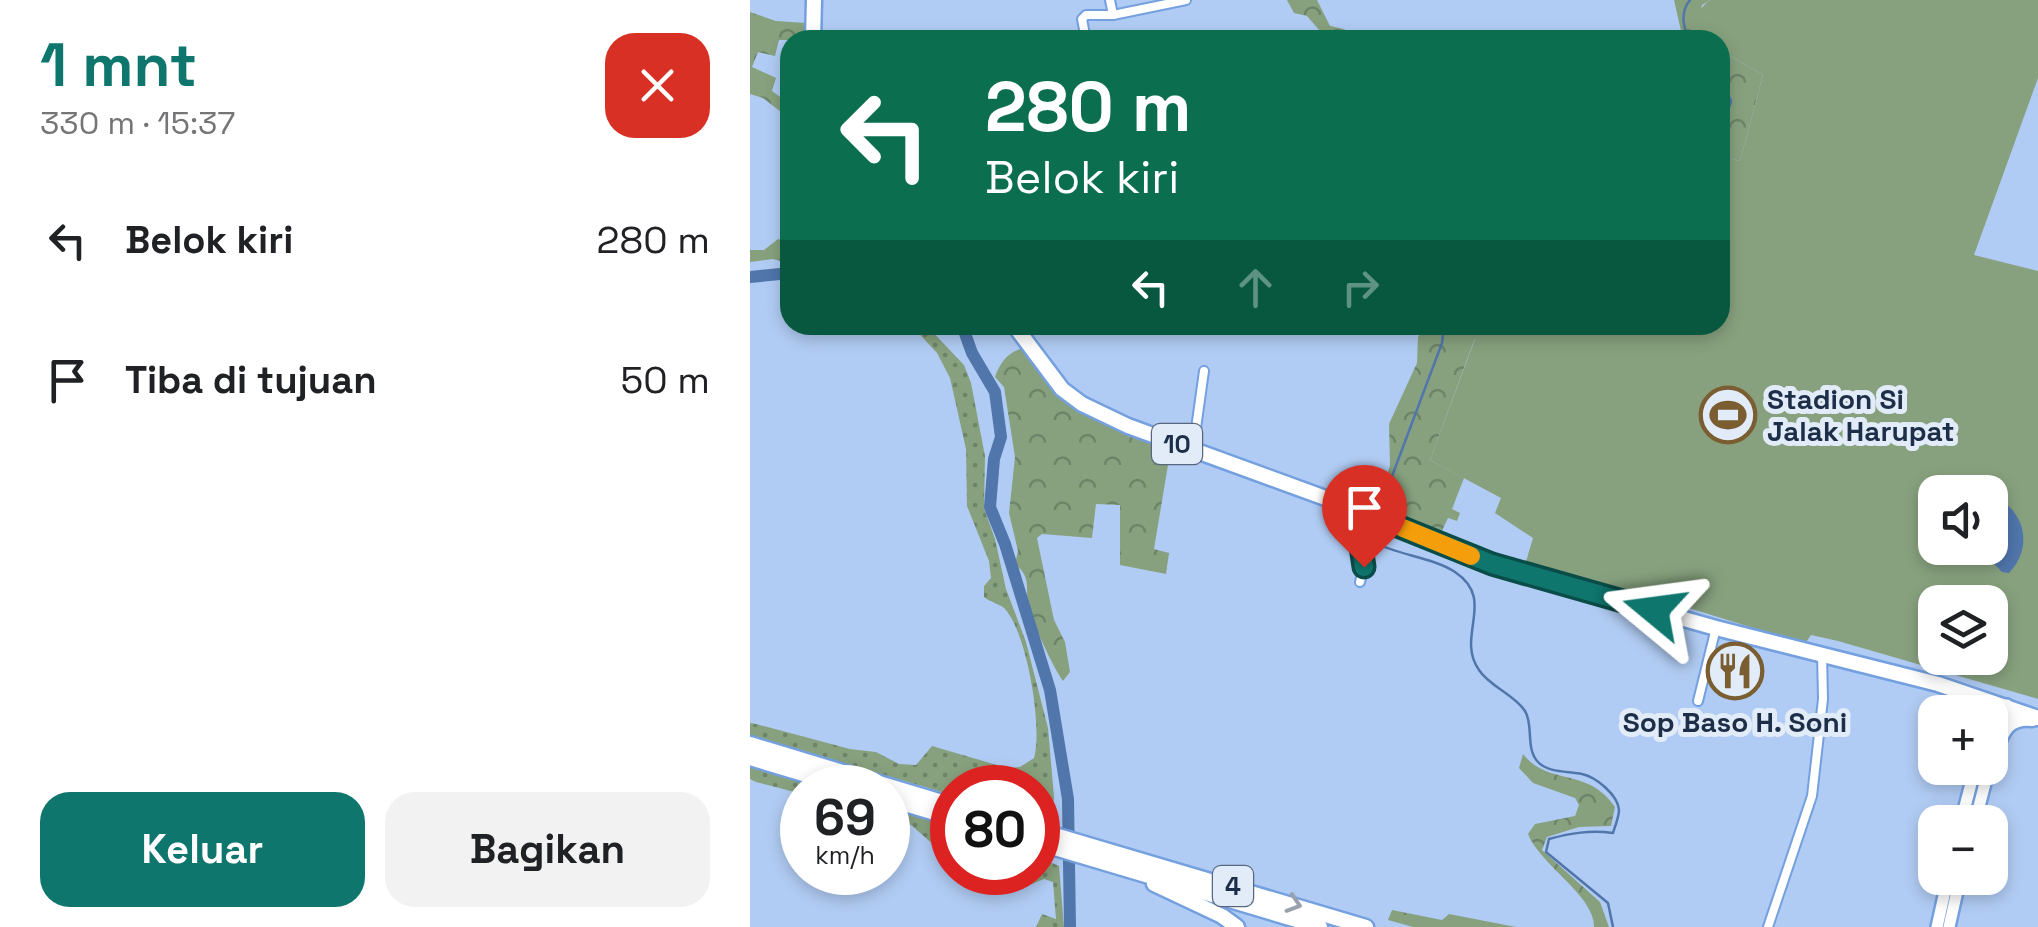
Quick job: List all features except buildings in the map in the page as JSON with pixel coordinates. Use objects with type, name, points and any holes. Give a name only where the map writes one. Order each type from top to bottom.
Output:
[{"type":"highway","points":[[813,30],[814,0]]},
{"type":"highway","name":"10","points":[[1021,335],[1070,396],[1128,426],[1372,515],[1492,564],[1968,695]]},
{"type":"highway","points":[[1956,690],[1961,695]]},
{"type":"highway","name":"10","points":[[2008,710],[2038,718]]},
{"type":"highway","points":[[2008,724],[2011,720],[2038,718]]},
{"type":"highway","points":[[750,744],[930,797]]},
{"type":"highway","points":[[750,758],[780,767]]},
{"type":"highway","name":"4","points":[[1060,839],[1124,868],[1320,927]]},
{"type":"highway","name":"4","points":[[1060,847],[1099,854],[1366,927]]},
{"type":"highway","points":[[1124,868],[1237,927]]},
{"type":"street","points":[[1110,0],[1114,15]]},
{"type":"street","points":[[1085,30],[1084,16],[1114,15],[1185,2]]},
{"type":"street","points":[[1193,450],[1204,372]]},
{"type":"street","points":[[1360,582],[1364,567],[1359,533],[1372,515]]},
{"type":"street","points":[[1698,700],[1716,628]]},
{"type":"street","points":[[1768,927],[1812,796],[1820,738],[1822,654]]},
{"type":"street","points":[[1937,927],[1944,895]]},
{"type":"street","points":[[1949,927],[1956,895]]},
{"type":"green space","points":[[1287,0],[1317,0],[1330,26],[1345,30],[1319,30],[1307,16],[1294,13]]},
{"type":"green space","points":[[1674,0],[1710,0],[1702,5],[1697,30],[1681,30]]},
{"type":"green space","points":[[1710,0],[2038,0],[2038,78],[1974,255],[2038,271],[2038,699],[1955,675],[2008,675],[2008,585],[1918,585],[1918,664],[1811,635],[1805,644],[1634,591],[1629,593],[1525,565],[1533,538],[1495,513],[1501,498],[1430,460],[1475,339],[1469,335],[1730,335],[1730,158],[1740,161],[1763,75],[1730,56],[1730,30],[1695,30],[1697,16]]},
{"type":"green space","points":[[750,12],[776,21],[806,23],[806,30],[780,30],[775,56],[758,52],[752,67],[776,78],[772,91],[780,97],[780,111],[763,98],[750,94]]},
{"type":"green space","points":[[1730,56],[1763,75],[1740,161],[1730,158]]},
{"type":"green space","points":[[780,240],[780,261],[750,262],[750,250],[764,250]]},
{"type":"green space","points":[[920,335],[936,335],[964,365],[971,383],[985,456],[984,508],[1006,589],[1026,642],[1048,728],[1051,765],[1023,765],[1034,758],[1036,744],[1031,680],[1012,620],[1004,608],[984,597],[984,586],[991,578],[989,561],[967,506],[966,449],[950,378],[937,353]]},
{"type":"green space","points":[[1418,337],[1475,338],[1430,460],[1464,478],[1452,509],[1460,513],[1457,521],[1448,518],[1440,535],[1375,507],[1390,466],[1389,424],[1417,363]]},
{"type":"green space","points":[[1023,348],[1079,409],[1112,426],[1171,447],[1154,549],[1169,553],[1166,574],[1120,565],[1120,505],[1096,504],[1092,538],[1042,534],[1037,538],[1054,620],[1065,642],[1070,672],[1063,681],[1035,624],[1026,579],[1015,564],[1018,551],[1009,513],[1015,457],[1004,387],[995,377],[1005,358]]},
{"type":"green space","points":[[750,723],[876,752],[899,764],[916,765],[932,746],[997,765],[930,765],[930,788],[910,783],[910,765],[851,765],[750,735]]},
{"type":"green space","points":[[1523,754],[1544,770],[1592,786],[1615,807],[1611,826],[1579,827],[1547,837],[1542,850],[1600,902],[1609,927],[1594,927],[1586,904],[1534,846],[1528,834],[1535,824],[1575,816],[1579,805],[1575,798],[1533,783],[1519,768]]},
{"type":"green space","points":[[750,766],[780,775],[780,788],[756,782],[750,779]]},
{"type":"green space","points":[[910,813],[930,818],[930,842],[911,825]]},
{"type":"green space","points":[[1060,878],[1064,927],[1036,927],[1042,914],[1056,919],[1054,895],[1060,895]]},
{"type":"green space","points":[[1392,910],[1442,920],[1449,914],[1516,927],[1413,927],[1388,920]]},
{"type":"water","points":[[2008,506],[2018,518],[2023,540],[2017,562],[2009,573],[1995,565],[2008,565]]},
{"type":"waterway","points":[[1685,30],[1685,9],[1690,0]]},
{"type":"waterway","points":[[1730,99],[1730,104]]},
{"type":"waterway","points":[[750,277],[780,274]]},
{"type":"waterway","points":[[966,335],[995,392],[1001,437],[994,459],[990,507],[1050,690],[1068,799],[1070,927]]},
{"type":"waterway","points":[[1379,511],[1443,335]]},
{"type":"waterway","points":[[1373,523],[1371,534],[1375,543],[1447,567],[1467,583],[1475,606],[1473,657],[1484,676],[1525,711],[1538,762],[1553,770],[1588,776],[1615,798],[1619,810],[1613,833],[1549,839],[1546,852],[1608,903],[1613,927]]},
{"type":"slow traffic","points":[[1403,528],[1471,556]]},
{"type":"place","name":"Stadion Si Jalak Harupat","points":[[1728,415]]},
{"type":"place","name":"Sop Baso H. Soni","points":[[1735,671]]},
{"type":"route","points":[[1364,567],[1360,511],[1492,564],[1654,610]]}]
